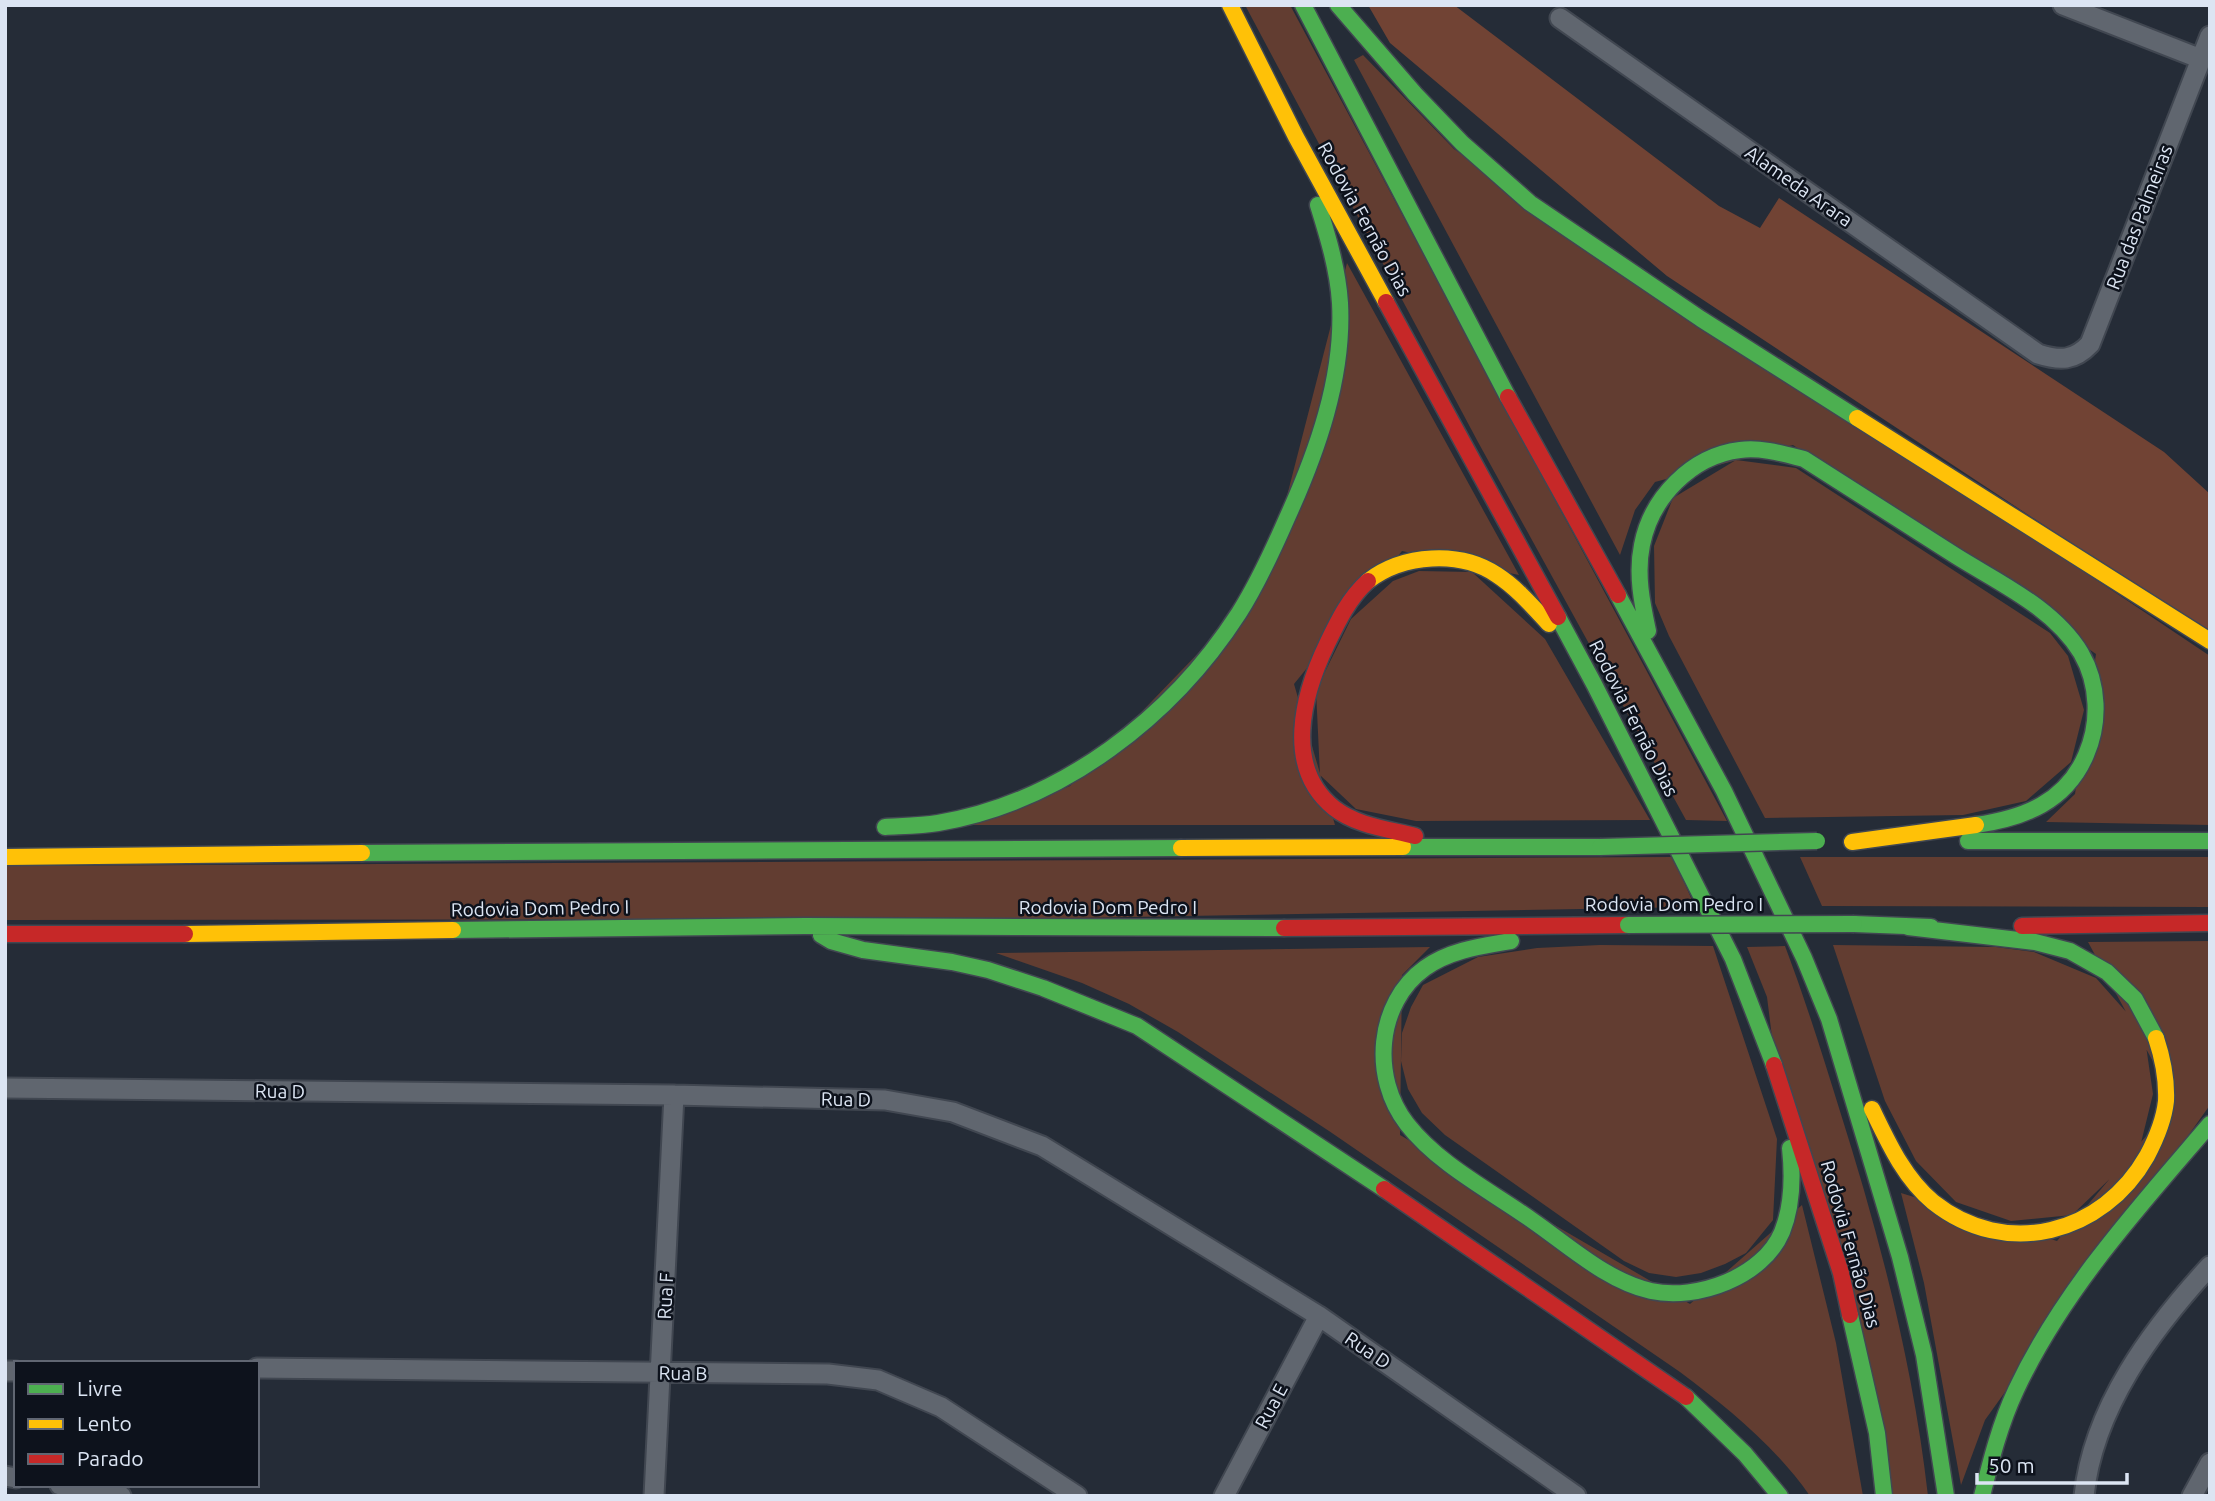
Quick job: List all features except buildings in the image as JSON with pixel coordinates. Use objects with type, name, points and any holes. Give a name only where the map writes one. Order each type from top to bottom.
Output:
[{"type":"highway","name":"Rodovia Fernão Dias","points":[[1230,5],[1296,137],[1594,684],[1734,959],[1776,1069],[1842,1273],[1877,1433],[1884,1496]]},
{"type":"highway","points":[[1303,5],[1507,397],[1652,655],[1724,791],[1878,1121],[1915,1184],[1935,1204],[1957,1217],[1983,1229],[2015,1234],[2045,1233],[2070,1227],[2096,1212],[2119,1194],[2140,1171],[2155,1143],[2163,1114],[2167,1090],[2165,1059],[2157,1032],[2141,1006],[2126,987],[2102,968],[2069,951],[2036,942],[1908,927]]},
{"type":"highway","points":[[1338,5],[1424,104],[1462,143],[1530,203],[1701,319],[2210,641]]},
{"type":"highway","points":[[872,827],[942,823],[989,810],[1037,792],[1082,767],[1125,739],[1164,704],[1199,667],[1233,622],[1273,549],[1300,490],[1319,440],[1332,391],[1340,316],[1336,274],[1296,137]]},
{"type":"highway","points":[[1652,655],[1642,601],[1640,570],[1642,544],[1649,522],[1660,500],[1674,483],[1720,454],[1742,450],[1768,450],[1804,459],[2059,624],[2079,648],[2092,675],[2096,702],[2096,726],[2090,747],[2081,768],[2066,788],[2051,802],[2000,821],[1835,841]]},
{"type":"highway","points":[[1462,849],[1352,819],[1328,803],[1313,782],[1304,756],[1302,727],[1306,696],[1313,669],[1344,608],[1370,579],[1401,563],[1438,558],[1475,563],[1504,579],[1553,628],[1594,684]]},
{"type":"highway","points":[[805,849],[838,835]]},
{"type":"highway","points":[[5,857],[805,849],[1600,848],[1835,841],[2210,841]]},
{"type":"highway","name":"Rodovia Dom Pedro I","points":[[5,934],[805,926],[1368,928],[1854,924],[1908,927],[2210,923]]},
{"type":"highway","points":[[1604,924],[1452,954],[1424,969],[1404,988],[1391,1014],[1384,1040],[1383,1071],[1392,1101],[1407,1124],[1431,1147],[1573,1249],[1625,1281],[1651,1291],[1682,1293],[1713,1289],[1737,1278],[1763,1258],[1782,1234],[1790,1206],[1791,1157],[1776,1069]]},
{"type":"highway","points":[[805,926],[831,941],[863,950],[952,962],[988,970],[1043,988],[1137,1026],[1345,1162],[1687,1398],[1745,1454],[1780,1496]]},
{"type":"highway","points":[[1829,1019],[1900,1257],[1924,1355],[1946,1496]]},
{"type":"highway","points":[[1982,1496],[1993,1449],[2012,1397],[2046,1335],[2092,1266],[2210,1124]]},
{"type":"street","points":[[2063,5],[2201,59]]},
{"type":"street","name":"Alameda Arara","points":[[1560,18],[2038,354]]},
{"type":"street","name":"Rua das Palmeiras","points":[[2038,354],[2054,359],[2068,359],[2080,354],[2090,344],[2210,36]]},
{"type":"street","name":"Rua D","points":[[5,1088],[674,1095],[885,1100],[953,1112],[1042,1146],[1319,1316],[1576,1496]]},
{"type":"street","name":"Rua F","points":[[654,1496],[674,1095]]},
{"type":"street","points":[[2084,1496],[2100,1432],[2133,1363],[2176,1303],[2210,1266]]},
{"type":"street","name":"Rua E","points":[[1224,1496],[1319,1316]]},
{"type":"street","name":"Rua B","points":[[259,1368],[828,1374],[878,1380],[940,1407],[1077,1496]]},
{"type":"street","points":[[2192,1496],[2210,1463]]},
{"type":"street","points":[[71,1487],[121,1496]]},
{"type":"shaded area","points":[[1245,5],[1290,5],[1727,821],[1686,820],[1478,442]]},
{"type":"shaded area","points":[[1368,5],[1454,5],[1719,206],[1760,228],[1779,198],[2164,452],[2210,494],[2210,635],[1667,276],[1390,43]]},
{"type":"shaded area","points":[[1363,55],[1454,149],[2210,656],[2210,825],[2046,822],[2075,794],[2096,654],[1793,445],[1655,482],[1635,510],[1620,555],[1354,60]]},
{"type":"shaded area","points":[[1347,263],[1519,575],[1402,551],[1294,684],[1335,825],[969,825],[1070,786],[1264,585]]},
{"type":"shaded area","points":[[1736,460],[1796,468],[2050,633],[2068,656],[2084,710],[2071,762],[2026,801],[1963,815],[1765,818],[1669,636],[1655,603],[1654,546],[1673,498]]},
{"type":"shaded area","points":[[1419,571],[1472,572],[1545,639],[1650,820],[1416,821],[1356,809],[1320,775],[1316,690],[1351,619],[1393,581]]},
{"type":"shaded area","points":[[1673,857],[1695,907],[1015,919],[5,920],[5,866]]},
{"type":"shaded area","points":[[1800,857],[2210,857],[2210,907],[1822,906]]},
{"type":"shaded area","points":[[2210,941],[2210,1105],[1985,1420],[1961,1485],[1924,1283],[1901,1193],[2057,1241],[2175,1102],[2088,942]]},
{"type":"shaded area","points":[[1600,945],[1713,946],[1777,1139],[1773,1220],[1746,1253],[1701,1273],[1676,1277],[1649,1273],[1624,1261],[1445,1135],[1422,1113],[1408,1089],[1401,1061],[1402,1033],[1411,1007],[1423,985],[1478,957],[1537,948]]},
{"type":"shaded area","points":[[1833,945],[1996,947],[2034,952],[2096,978],[2144,1032],[2153,1094],[2139,1151],[2072,1215],[2011,1221],[1956,1202],[1916,1161],[1885,1101]]},
{"type":"shaded area","points":[[1785,946],[1854,1155],[1881,1251],[1904,1348],[1928,1496],[1892,1496],[1776,1069],[1767,997],[1747,947]]},
{"type":"shaded area","points":[[1430,947],[1402,975],[1400,1135],[1690,1304],[1802,1205],[1836,1343],[1863,1496],[1810,1496],[1766,1444],[1680,1372],[1329,1131],[1178,1032],[1129,1004],[1082,983],[996,953]]},
{"type":"traffic: fast","points":[[1303,5],[1508,397]]},
{"type":"traffic: fast","points":[[1338,5],[1415,94],[1462,143],[1530,203],[1701,319],[1857,418]]},
{"type":"traffic: fast","points":[[885,827],[932,824],[984,812],[1028,796],[1070,775],[1147,720],[1181,687],[1212,651],[1239,613],[1265,566],[1298,493],[1318,440],[1333,386],[1338,359],[1340,303],[1335,266],[1318,205]]},
{"type":"traffic: fast","points":[[1648,631],[1640,578],[1642,545],[1654,511],[1676,482],[1705,461],[1740,450],[1764,450],[1804,459],[2041,610],[2070,637],[2087,665],[2096,704],[2094,730],[2078,771],[2067,785],[2042,805],[2011,818],[1976,825]]},
{"type":"traffic: fast","points":[[1618,595],[1724,791],[1804,958],[1829,1019],[1900,1257],[1924,1355],[1946,1496]]},
{"type":"traffic: fast","points":[[1558,617],[1733,959],[1774,1065]]},
{"type":"traffic: fast","points":[[1600,847],[1817,841]]},
{"type":"traffic: fast","points":[[1968,841],[2210,841]]},
{"type":"traffic: fast","points":[[1403,847],[1600,847]]},
{"type":"traffic: fast","points":[[362,853],[1181,848]]},
{"type":"traffic: fast","points":[[1854,924],[1931,927]]},
{"type":"traffic: fast","points":[[1628,925],[1854,924]]},
{"type":"traffic: fast","points":[[453,930],[805,926],[1284,928]]},
{"type":"traffic: fast","points":[[1908,927],[2035,942],[2070,951],[2107,972],[2135,999],[2156,1038]]},
{"type":"traffic: fast","points":[[821,935],[831,941],[863,950],[952,962],[988,970],[1043,988],[1137,1026],[1384,1189]]},
{"type":"traffic: fast","points":[[1511,941],[1456,953],[1425,968],[1409,983],[1396,1001],[1388,1021],[1384,1064],[1395,1106],[1420,1139],[1466,1177],[1589,1262],[1619,1279],[1651,1291],[1688,1292],[1727,1282],[1760,1262],[1773,1248],[1786,1222],[1790,1201],[1790,1148]]},
{"type":"traffic: fast","points":[[1982,1496],[1996,1442],[2010,1403],[2056,1318],[2104,1251],[2210,1124]]},
{"type":"traffic: fast","points":[[1850,1315],[1877,1433],[1884,1496]]},
{"type":"traffic: fast","points":[[1686,1397],[1745,1454],[1780,1496]]},
{"type":"traffic: slow","points":[[1230,5],[1296,137],[1386,302]]},
{"type":"traffic: slow","points":[[1857,418],[2210,641]]},
{"type":"traffic: slow","points":[[1368,581],[1398,565],[1414,561],[1432,558],[1466,562],[1482,567],[1504,580],[1549,624]]},
{"type":"traffic: slow","points":[[1852,842],[1976,825]]},
{"type":"traffic: slow","points":[[1181,848],[1403,847]]},
{"type":"traffic: slow","points":[[5,857],[362,853]]},
{"type":"traffic: slow","points":[[185,934],[453,930]]},
{"type":"traffic: slow","points":[[1872,1109],[1905,1171],[1933,1202],[1961,1220],[1991,1230],[2021,1233],[2051,1230],[2079,1220],[2105,1204],[2128,1183],[2147,1156],[2159,1129],[2166,1101],[2164,1069],[2156,1038]]},
{"type":"traffic: jam","points":[[1386,302],[1558,617]]},
{"type":"traffic: jam","points":[[1508,397],[1618,595]]},
{"type":"traffic: jam","points":[[1368,581],[1344,610],[1318,664],[1305,707],[1303,751],[1308,772],[1318,791],[1334,808],[1363,823],[1415,836]]},
{"type":"traffic: jam","points":[[2022,926],[2210,923]]},
{"type":"traffic: jam","points":[[1284,928],[1628,925]]},
{"type":"traffic: jam","points":[[5,934],[185,934]]},
{"type":"traffic: jam","points":[[1774,1065],[1841,1273],[1850,1315]]},
{"type":"traffic: jam","points":[[1384,1189],[1686,1397]]}]
